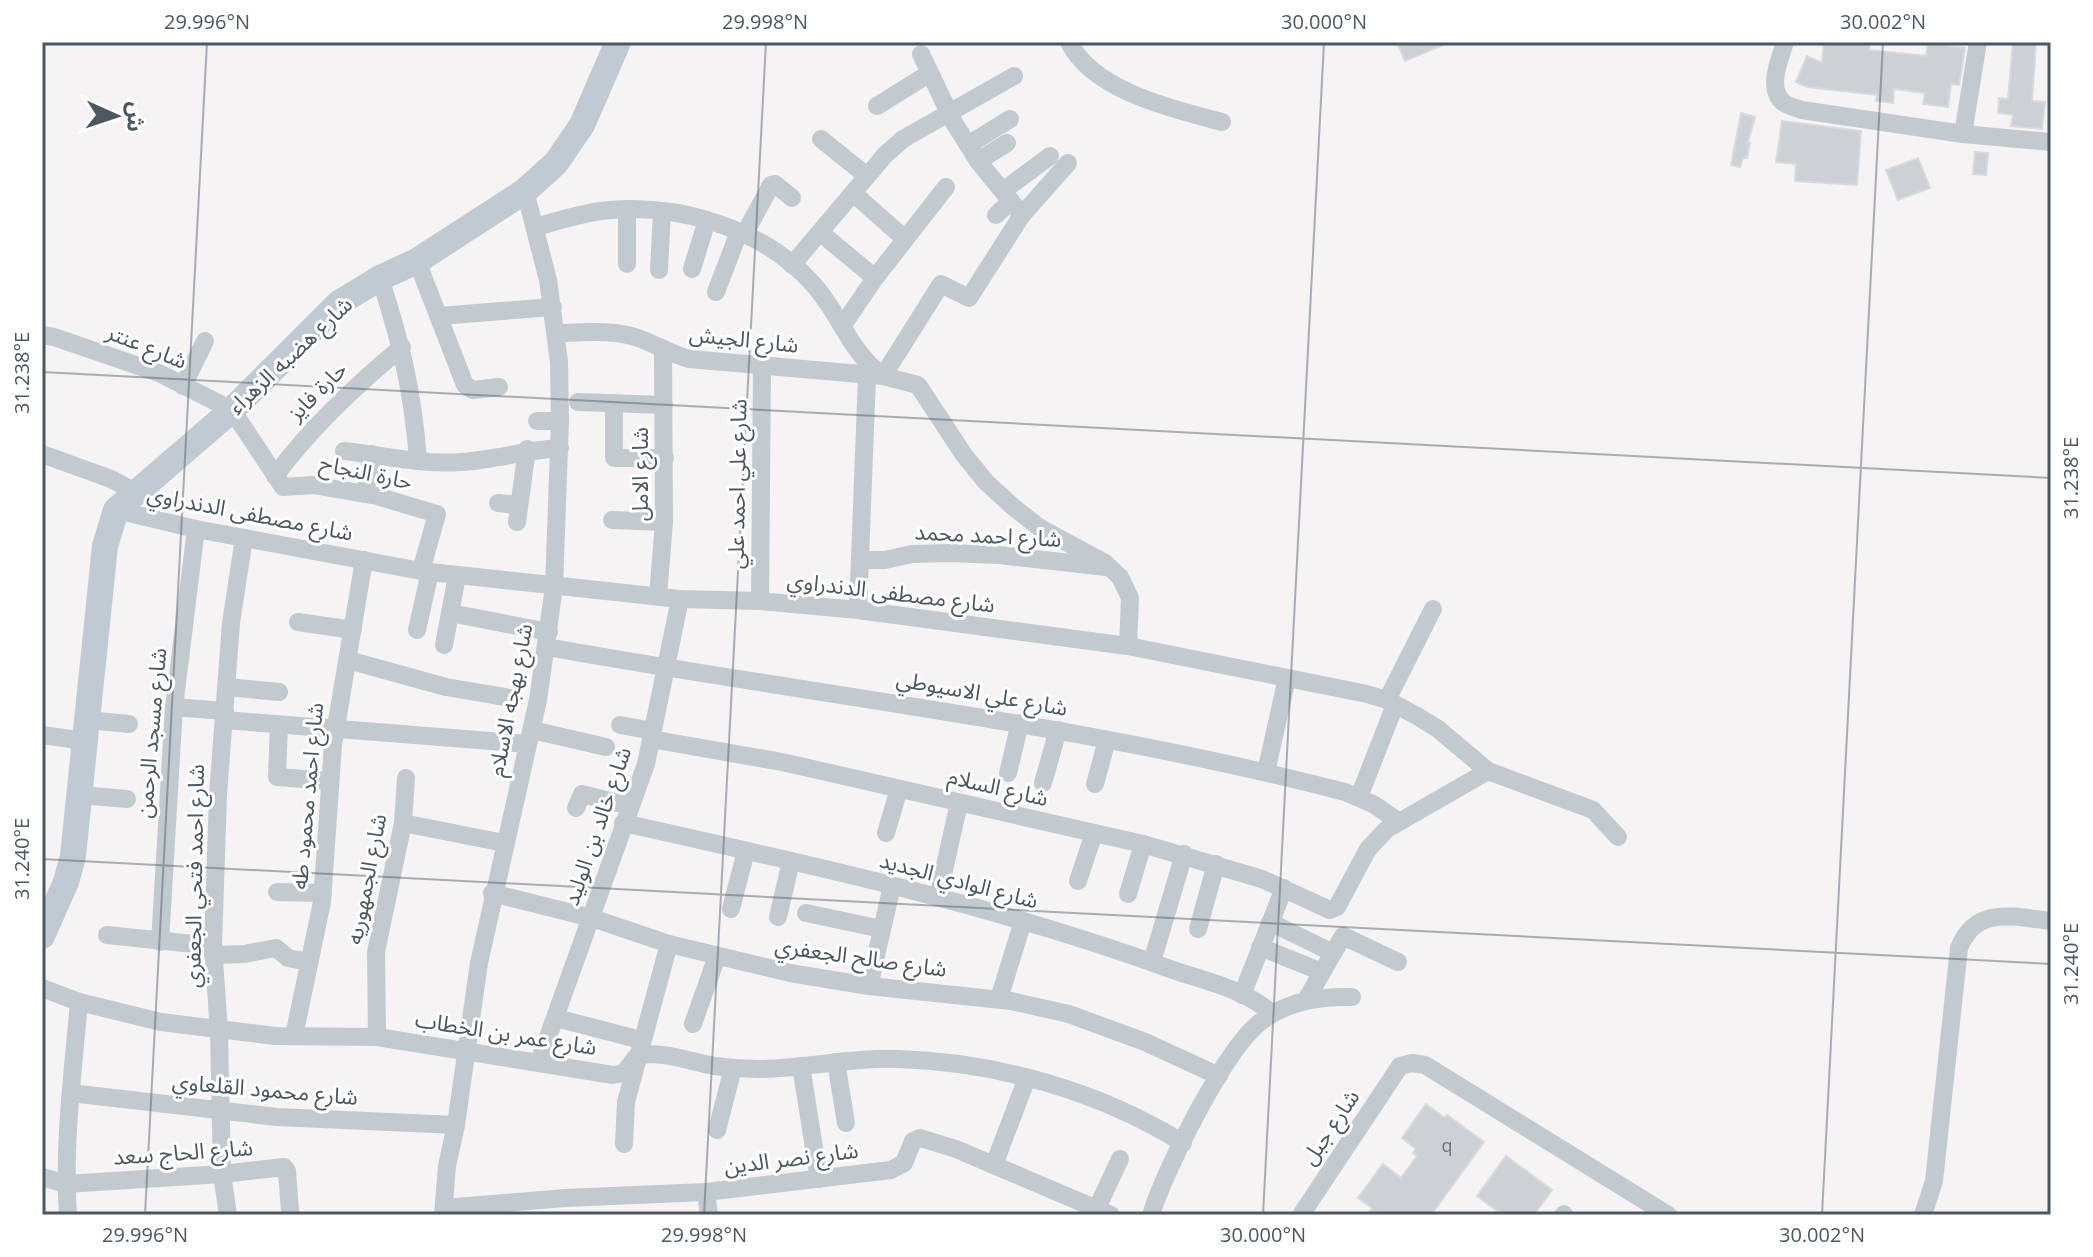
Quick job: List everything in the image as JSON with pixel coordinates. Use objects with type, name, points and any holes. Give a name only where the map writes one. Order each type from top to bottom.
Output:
[{"type":"street","name":"شارع هضبه الزهراء","points":[[116,510],[232,410],[339,303],[380,278],[417,261],[525,191],[556,163],[582,125],[618,42]]},
{"type":"street","points":[[1069,42],[1088,69],[1113,84],[1185,112],[1222,122]]},
{"type":"street","points":[[1785,42],[1775,83],[1776,93],[1784,103],[1802,110],[1963,134],[2051,142]]},
{"type":"street","points":[[1963,134],[1978,42]]},
{"type":"street","points":[[921,54],[949,113],[973,153],[1012,202]]},
{"type":"street","points":[[877,106],[930,73]]},
{"type":"street","points":[[792,265],[867,176],[903,139],[1014,76]]},
{"type":"street","points":[[973,153],[1010,119]]},
{"type":"street","points":[[821,139],[867,176]]},
{"type":"street","points":[[973,153],[1007,143]]},
{"type":"street","points":[[858,610],[875,376],[941,284],[969,298],[1012,202],[1059,160],[996,215]]},
{"type":"street","points":[[716,292],[742,234],[773,183],[792,198]]},
{"type":"street","points":[[843,325],[875,278],[946,187]]},
{"type":"street","name":"شارع بهجه الاسلام","points":[[444,1212],[447,1166],[492,893],[530,737],[548,640],[554,587],[560,448],[556,333],[536,227],[525,191]]},
{"type":"street","points":[[853,193],[905,239]]},
{"type":"street","points":[[536,227],[585,214],[627,209],[662,211],[707,220],[742,234],[792,265],[812,282],[875,376]]},
{"type":"street","points":[[627,209],[627,264]]},
{"type":"street","points":[[659,270],[662,211]]},
{"type":"street","points":[[692,269],[707,220]]},
{"type":"street","points":[[821,233],[875,278]]},
{"type":"street","points":[[417,261],[467,388],[499,387]]},
{"type":"street","points":[[380,278],[402,347],[414,406],[418,460]]},
{"type":"street","points":[[439,316],[553,307]]},
{"type":"street","name":"شارع الجيش","points":[[556,333],[617,333],[689,359],[875,376],[918,385],[964,455],[986,482],[1050,534],[1112,568]]},
{"type":"street","name":"شارع عنتر","points":[[42,335],[159,373],[232,410]]},
{"type":"street","points":[[183,386],[205,341]]},
{"type":"street","name":"حارة فايز","points":[[275,476],[301,441],[366,376],[402,347]]},
{"type":"street","name":"شارع الامل","points":[[658,596],[664,522],[663,351]]},
{"type":"street","name":"شارع علي احمد علي","points":[[760,601],[762,367]]},
{"type":"street","points":[[578,402],[664,405]]},
{"type":"street","points":[[614,403],[614,458],[665,458]]},
{"type":"street","points":[[232,410],[275,476]]},
{"type":"street","points":[[537,421],[560,421]]},
{"type":"street","points":[[344,451],[462,462],[527,449],[560,448]]},
{"type":"street","points":[[498,503],[518,514],[527,449]]},
{"type":"street","points":[[42,454],[111,479],[135,492]]},
{"type":"street","points":[[365,494],[372,454]]},
{"type":"street","name":"حارة النجاح","points":[[275,476],[283,487],[306,484],[365,494],[437,514],[425,572]]},
{"type":"street","points":[[45,924],[66,882],[73,856],[105,546],[116,510]]},
{"type":"street","name":"شارع مصطفى الدندراوي","points":[[116,510],[196,529],[425,572],[680,599],[760,601],[858,610],[1128,646],[1287,678],[1391,702],[1438,729],[1488,771],[1593,810],[1618,837]]},
{"type":"street","points":[[612,520],[664,522]]},
{"type":"street","name":"شارع مسجد الرحمن","points":[[160,942],[174,707],[196,529]]},
{"type":"street","name":"شارع احمد فتحي الجعفري","points":[[228,1215],[222,1174],[219,1031],[213,950],[218,795],[231,623],[244,538]]},
{"type":"street","name":"شارع احمد محمد","points":[[861,560],[912,554],[961,553],[1112,568]]},
{"type":"street","name":"شارع احمد محمود طه","points":[[294,1036],[323,893],[335,729],[364,560]]},
{"type":"street","points":[[1112,568],[1130,598],[1128,646]]},
{"type":"street","points":[[417,630],[425,572]]},
{"type":"street","points":[[444,645],[457,576]]},
{"type":"street","name":"شارع خالد بن الوليد","points":[[539,1062],[646,764],[680,599]]},
{"type":"street","points":[[1359,797],[1391,702],[1433,609]]},
{"type":"street","name":"شارع علي الاسيوطي","points":[[450,613],[666,668],[1020,723],[1266,772],[1359,797],[1398,821]]},
{"type":"street","points":[[298,622],[353,630]]},
{"type":"street","points":[[348,660],[446,687],[510,698]]},
{"type":"street","points":[[1266,772],[1287,678]]},
{"type":"street","points":[[227,687],[279,692]]},
{"type":"street","points":[[174,707],[279,725],[530,737],[606,747]]},
{"type":"street","points":[[1008,773],[1020,723]]},
{"type":"street","points":[[42,735],[129,724]]},
{"type":"street","points":[[279,725],[277,777],[330,781]]},
{"type":"street","name":"شارع السلام","points":[[620,725],[652,735],[1184,854],[1284,888],[1327,909],[1337,907],[1368,849],[1376,838],[1398,821]]},
{"type":"street","points":[[1043,783],[1058,730]]},
{"type":"street","points":[[1095,784],[1107,740]]},
{"type":"street","points":[[1398,821],[1488,771]]},
{"type":"street","name":"شارع الجمهوريه","points":[[377,1037],[376,952],[403,823],[406,778]]},
{"type":"street","points":[[886,833],[899,789]]},
{"type":"street","name":"شارع الوادي الجديد","points":[[576,808],[582,794],[627,814],[746,851],[938,897],[1023,921],[1152,962],[1242,995],[1272,1014]]},
{"type":"street","points":[[80,795],[127,799]]},
{"type":"street","points":[[938,897],[959,803]]},
{"type":"street","points":[[403,823],[504,843]]},
{"type":"street","points":[[1078,881],[1094,833]]},
{"type":"street","points":[[1128,894],[1143,844]]},
{"type":"street","points":[[731,909],[746,851]]},
{"type":"street","points":[[1152,962],[1184,854]]},
{"type":"street","points":[[778,917],[791,861]]},
{"type":"street","points":[[1198,929],[1216,864]]},
{"type":"street","points":[[869,986],[892,886]]},
{"type":"street","points":[[1242,995],[1284,888]]},
{"type":"street","points":[[277,892],[323,893]]},
{"type":"street","name":"شارع صالح الجعفري","points":[[492,893],[592,918],[669,944],[790,973],[869,986],[999,999],[1069,1014],[1145,1042],[1219,1076]]},
{"type":"street","points":[[806,913],[882,929]]},
{"type":"street","points":[[1923,1215],[1934,1181],[1962,940],[1979,922],[1996,916],[2051,921]]},
{"type":"street","points":[[999,999],[1023,921]]},
{"type":"street","points":[[1270,922],[1333,953]]},
{"type":"street","points":[[107,935],[244,954],[276,948],[288,958],[309,962]]},
{"type":"street","points":[[1306,1000],[1340,939],[1347,936],[1398,962]]},
{"type":"street","points":[[624,1144],[626,1102],[669,944]]},
{"type":"street","points":[[1260,947],[1322,972]]},
{"type":"street","points":[[693,1024],[717,956]]},
{"type":"street","name":"شارع عمر بن الخطاب","points":[[42,988],[79,1002],[161,1022],[219,1031],[377,1037],[619,1075],[624,1073],[639,1048]]},
{"type":"street","points":[[1151,1215],[1183,1143],[1241,1041],[1272,1014],[1306,1000],[1352,997]]},
{"type":"street","points":[[68,1215],[66,1184],[79,1002]]},
{"type":"street","points":[[556,1018],[656,1054],[733,1068],[885,1059],[963,1065],[1076,1092],[1138,1116],[1183,1143]]},
{"type":"street","points":[[836,1062],[846,1123]]},
{"type":"street","name":"شارع جبل","points":[[1301,1215],[1400,1066],[1412,1063],[1425,1065],[1668,1215]]},
{"type":"street","points":[[801,1066],[819,1179]]},
{"type":"street","points":[[717,1130],[733,1068]]},
{"type":"street","points":[[994,1165],[1027,1078]]},
{"type":"street","name":"شارع محمود القلعاوي","points":[[71,1093],[277,1117],[456,1125]]},
{"type":"street","name":"شارع نصر الدين","points":[[444,1212],[565,1198],[706,1192],[898,1168],[908,1158],[913,1141],[920,1138],[994,1165],[1104,1212]]},
{"type":"street","points":[[1104,1212],[1120,1159]]},
{"type":"street","name":"شارع الحاج سعد","points":[[42,1177],[66,1184],[286,1168],[290,1211]]},
{"type":"street","points":[[706,1192],[709,1215]]},
{"type":"building","points":[[1397,42],[1450,42],[1405,61]]},
{"type":"building","points":[[1824,42],[1870,42],[1869,50],[1926,56],[1928,44],[1965,48],[1959,85],[1951,84],[1948,107],[1923,104],[1925,93],[1894,89],[1893,103],[1876,101],[1877,95],[1807,87],[1796,82],[1807,56],[1822,63]]},
{"type":"building","points":[[2013,42],[2036,42],[2032,101],[2045,102],[2042,129],[2011,126],[2013,115],[1998,113],[1999,98],[2008,99]]},
{"type":"building","points":[[1741,113],[1755,117],[1747,158],[1743,158],[1740,167],[1731,165]]},
{"type":"building","points":[[1782,121],[1861,131],[1857,185],[1795,181],[1796,164],[1776,162]]},
{"type":"building","points":[[1975,152],[1988,153],[1986,175],[1973,174]]},
{"type":"building","points":[[1918,158],[1930,188],[1898,200],[1886,170]]},
{"type":"building","points":[[1426,1104],[1484,1142],[1431,1215],[1367,1215],[1372,1208],[1358,1198],[1383,1164],[1401,1178],[1417,1156],[1413,1153],[1416,1149],[1402,1138]]},
{"type":"building","points":[[1506,1156],[1552,1190],[1534,1215],[1503,1215],[1477,1196]]}]
